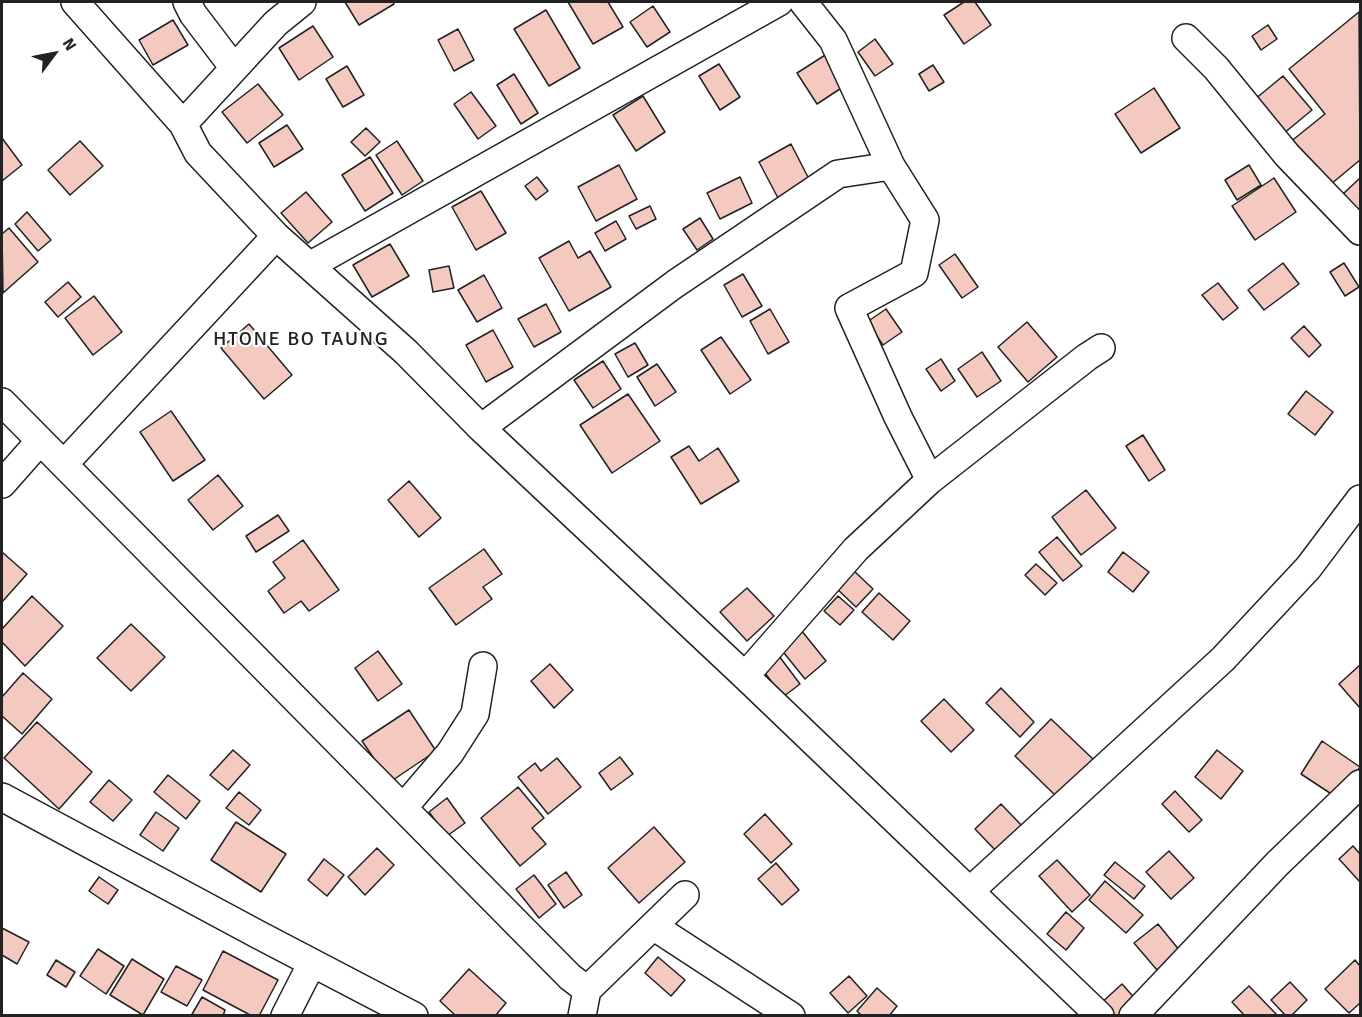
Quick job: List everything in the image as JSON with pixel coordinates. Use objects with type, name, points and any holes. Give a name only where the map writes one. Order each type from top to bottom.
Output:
[{"type":"street","points":[[75,2],[183,124],[198,153],[263,252],[311,265],[406,352],[481,428],[745,676],[1100,1016]]},
{"type":"street","points":[[187,2],[193,14],[234,68]]},
{"type":"street","points":[[183,124],[276,23],[302,2]]},
{"type":"street","points":[[311,265],[779,2]]},
{"type":"street","points":[[803,2],[833,40],[891,166],[925,220],[914,273],[849,308],[898,417],[930,480]]},
{"type":"street","points":[[1186,38],[1216,68],[1287,155],[1360,231]]},
{"type":"street","points":[[481,428],[675,284],[838,174],[891,166]]},
{"type":"street","points":[[64,464],[263,252]]},
{"type":"street","points":[[745,676],[856,549],[930,480],[1101,348]]},
{"type":"street","points":[[2,402],[570,977],[585,1003],[653,926],[685,895]]},
{"type":"street","points":[[2,484],[39,442]]},
{"type":"street","points":[[970,891],[1223,659],[1308,568],[1360,499]]},
{"type":"street","points":[[403,808],[450,753],[475,714],[483,666]]},
{"type":"street","points":[[1133,1016],[1277,864],[1360,783]]},
{"type":"street","points":[[2,797],[414,1016]]},
{"type":"street","points":[[653,926],[791,1016]]},
{"type":"street","points":[[285,1016],[312,963]]},
{"type":"building","points":[[345,2],[393,2],[394,4],[359,25]]},
{"type":"building","points":[[568,2],[608,2],[623,27],[593,44]]},
{"type":"building","points":[[964,2],[975,2],[991,25],[964,44],[944,15]]},
{"type":"building","points":[[653,6],[670,32],[647,47],[630,22]]},
{"type":"building","points":[[546,10],[580,68],[549,86],[514,29]]},
{"type":"building","points":[[1359,12],[1360,160],[1325,189],[1289,143],[1325,114],[1289,69]]},
{"type":"building","points":[[173,20],[188,45],[153,65],[139,40]]},
{"type":"building","points":[[1268,25],[1277,39],[1261,50],[1252,36]]},
{"type":"building","points":[[313,26],[333,57],[299,80],[279,48]]},
{"type":"building","points":[[458,29],[474,60],[454,71],[438,40]]},
{"type":"building","points":[[875,39],[893,64],[875,76],[858,52]]},
{"type":"building","points":[[830,52],[849,83],[817,104],[797,73]]},
{"type":"building","points":[[719,64],[740,97],[720,110],[699,76]]},
{"type":"building","points":[[933,65],[944,82],[929,91],[919,74]]},
{"type":"building","points":[[347,66],[364,95],[343,107],[326,79]]},
{"type":"building","points":[[514,74],[538,113],[521,124],[497,85]]},
{"type":"building","points":[[1283,76],[1312,110],[1283,134],[1254,100]]},
{"type":"building","points":[[258,84],[283,115],[247,143],[222,112]]},
{"type":"building","points":[[1154,88],[1180,128],[1141,153],[1115,114]]},
{"type":"building","points":[[471,92],[496,126],[478,139],[454,104]]},
{"type":"building","points":[[643,96],[665,132],[636,151],[613,115]]},
{"type":"building","points":[[287,125],[303,149],[274,167],[259,143]]},
{"type":"building","points":[[366,128],[380,142],[365,156],[351,142]]},
{"type":"building","points":[[2,138],[22,165],[2,181]]},
{"type":"building","points":[[80,141],[103,166],[70,195],[48,170]]},
{"type":"building","points":[[397,141],[423,181],[402,195],[376,155]]},
{"type":"building","points":[[791,144],[810,181],[778,198],[759,162]]},
{"type":"building","points":[[370,157],[393,193],[365,211],[342,175]]},
{"type":"building","points":[[619,165],[637,199],[596,221],[578,187]]},
{"type":"building","points":[[1249,165],[1261,185],[1237,200],[1225,180]]},
{"type":"building","points":[[537,177],[548,191],[536,200],[525,186]]},
{"type":"building","points":[[740,177],[752,203],[720,219],[707,193]]},
{"type":"building","points":[[1274,178],[1296,212],[1255,240],[1232,206]]},
{"type":"building","points":[[1360,178],[1360,213],[1343,194]]},
{"type":"building","points":[[481,191],[506,233],[476,250],[452,207]]},
{"type":"building","points":[[306,192],[332,222],[308,243],[281,213]]},
{"type":"building","points":[[650,206],[656,219],[636,229],[629,216]]},
{"type":"building","points":[[27,212],[51,240],[38,251],[15,224]]},
{"type":"building","points":[[700,218],[713,239],[697,250],[683,229]]},
{"type":"building","points":[[616,221],[626,239],[605,251],[595,233]]},
{"type":"building","points":[[9,228],[38,262],[3,293],[2,234]]},
{"type":"building","points":[[569,241],[578,258],[590,251],[611,287],[569,311],[539,258]]},
{"type":"building","points":[[390,244],[409,276],[372,297],[353,265]]},
{"type":"building","points":[[955,254],[978,287],[962,298],[939,265]]},
{"type":"building","points":[[1283,263],[1299,284],[1264,310],[1248,290]]},
{"type":"building","points":[[1344,263],[1359,287],[1345,296],[1330,272]]},
{"type":"building","points":[[449,266],[454,288],[433,292],[429,270]]},
{"type":"building","points":[[743,274],[762,306],[742,317],[724,285]]},
{"type":"building","points":[[484,275],[502,308],[477,322],[458,290]]},
{"type":"building","points":[[68,282],[81,297],[58,317],[45,302]]},
{"type":"building","points":[[1218,283],[1238,308],[1223,320],[1202,295]]},
{"type":"building","points":[[94,296],[122,332],[93,355],[65,318]]},
{"type":"building","points":[[546,304],[561,332],[534,347],[518,319]]},
{"type":"building","points":[[770,309],[789,342],[768,354],[750,321]]},
{"type":"building","points":[[886,309],[902,332],[883,345],[867,322]]},
{"type":"building","points":[[1027,322],[1057,357],[1028,382],[998,347]]},
{"type":"building","points":[[249,324],[292,375],[264,399],[221,348]]},
{"type":"building","points":[[1304,326],[1321,345],[1309,357],[1291,338]]},
{"type":"building","points":[[493,330],[513,367],[486,382],[466,345]]},
{"type":"building","points":[[721,337],[751,380],[730,394],[701,350]]},
{"type":"building","points":[[635,343],[648,365],[628,377],[615,354]]},
{"type":"building","points":[[982,352],[1001,381],[977,397],[958,369]]},
{"type":"building","points":[[941,359],[955,381],[941,391],[926,369]]},
{"type":"building","points":[[603,361],[621,389],[593,408],[574,380]]},
{"type":"building","points":[[657,364],[676,392],[655,406],[637,377]]},
{"type":"building","points":[[1306,391],[1333,412],[1315,435],[1288,414]]},
{"type":"building","points":[[628,394],[660,441],[612,473],[580,425]]},
{"type":"building","points":[[171,411],[205,460],[173,481],[140,432]]},
{"type":"building","points":[[1143,435],[1165,470],[1149,481],[1126,446]]},
{"type":"building","points":[[689,446],[699,461],[718,448],[739,481],[701,504],[671,457]]},
{"type":"building","points":[[218,475],[243,506],[213,530],[188,500]]},
{"type":"building","points":[[409,481],[441,518],[419,537],[388,500]]},
{"type":"building","points":[[1086,490],[1116,528],[1081,555],[1052,517]]},
{"type":"building","points":[[278,515],[289,531],[256,552],[246,536]]},
{"type":"building","points":[[1057,537],[1082,566],[1063,581],[1039,552]]},
{"type":"building","points":[[303,540],[339,590],[309,611],[301,601],[284,613],[268,591],[285,578],[273,562]]},
{"type":"building","points":[[484,549],[502,574],[483,587],[492,599],[456,625],[429,588]]},
{"type":"building","points":[[2,552],[27,574],[2,602]]},
{"type":"building","points":[[1123,552],[1149,572],[1133,592],[1108,572]]},
{"type":"building","points":[[1036,564],[1057,583],[1045,595],[1025,575]]},
{"type":"building","points":[[852,569],[873,589],[856,607],[835,587]]},
{"type":"building","points":[[747,588],[774,616],[747,641],[720,612]]},
{"type":"building","points":[[879,593],[910,621],[893,640],[862,612]]},
{"type":"building","points":[[32,596],[63,626],[25,666],[2,642],[2,629]]},
{"type":"building","points":[[838,596],[854,610],[840,625],[824,611]]},
{"type":"building","points":[[131,624],[165,657],[131,691],[97,658]]},
{"type":"building","points":[[801,630],[826,661],[805,679],[780,648]]},
{"type":"building","points":[[378,651],[402,684],[378,701],[355,668]]},
{"type":"building","points":[[776,652],[800,684],[783,697],[759,665]]},
{"type":"building","points":[[550,664],[573,690],[554,708],[531,681]]},
{"type":"building","points":[[1360,665],[1360,708],[1339,684]]},
{"type":"building","points":[[23,673],[52,699],[22,734],[2,716],[2,697]]},
{"type":"building","points":[[1001,688],[1034,722],[1020,737],[986,703]]},
{"type":"building","points":[[944,699],[974,730],[951,752],[921,721]]},
{"type":"building","points":[[409,710],[436,751],[390,782],[362,741]]},
{"type":"building","points":[[1051,719],[1094,760],[1058,798],[1015,756]]},
{"type":"building","points":[[37,722],[92,772],[59,809],[4,758]]},
{"type":"building","points":[[1322,741],[1360,767],[1339,799],[1301,774]]},
{"type":"building","points":[[233,750],[250,765],[228,790],[210,775]]},
{"type":"building","points":[[1217,750],[1243,771],[1221,799],[1195,777]]},
{"type":"building","points":[[620,757],[633,774],[611,790],[599,773]]},
{"type":"building","points":[[557,758],[581,787],[548,814],[518,777],[535,763],[541,771]]},
{"type":"building","points":[[168,775],[200,801],[186,819],[154,792]]},
{"type":"building","points":[[109,780],[132,800],[113,821],[90,802]]},
{"type":"building","points":[[518,787],[544,818],[532,828],[546,844],[520,866],[481,818]]},
{"type":"building","points":[[1175,791],[1202,820],[1189,832],[1162,804]]},
{"type":"building","points":[[239,792],[261,810],[249,825],[226,808]]},
{"type":"building","points":[[447,798],[465,823],[447,836],[429,812]]},
{"type":"building","points":[[1001,804],[1024,828],[998,853],[975,829]]},
{"type":"building","points":[[156,812],[179,828],[163,851],[140,835]]},
{"type":"building","points":[[765,814],[792,844],[771,863],[744,834]]},
{"type":"building","points":[[236,822],[286,854],[261,892],[211,860]]},
{"type":"building","points":[[654,827],[685,862],[639,903],[608,868]]},
{"type":"building","points":[[1353,846],[1360,854],[1360,882],[1339,859]]},
{"type":"building","points":[[377,848],[394,865],[365,895],[348,877]]},
{"type":"building","points":[[1169,851],[1194,878],[1171,899],[1146,872]]},
{"type":"building","points":[[324,859],[344,875],[327,896],[308,880]]},
{"type":"building","points":[[1057,860],[1090,895],[1072,912],[1039,876]]},
{"type":"building","points":[[1115,862],[1145,886],[1134,899],[1104,875]]},
{"type":"building","points":[[776,863],[799,890],[782,905],[758,879]]},
{"type":"building","points":[[566,872],[582,895],[564,908],[548,885]]},
{"type":"building","points":[[534,875],[556,904],[539,918],[516,889]]},
{"type":"building","points":[[99,877],[118,890],[108,904],[89,891]]},
{"type":"building","points":[[1105,881],[1143,915],[1126,933],[1089,900]]},
{"type":"building","points":[[1066,912],[1084,928],[1066,950],[1047,934]]},
{"type":"building","points":[[1158,924],[1180,951],[1157,970],[1134,943]]},
{"type":"building","points":[[2,928],[29,942],[17,964],[2,955]]},
{"type":"building","points":[[98,949],[124,966],[106,994],[80,976]]},
{"type":"building","points":[[223,951],[278,980],[259,1016],[252,1016],[203,990]]},
{"type":"building","points":[[658,957],[685,980],[671,996],[645,973]]},
{"type":"building","points":[[132,959],[164,979],[143,1015],[110,995]]},
{"type":"building","points":[[56,960],[75,972],[66,987],[47,975]]},
{"type":"building","points":[[1355,960],[1360,966],[1360,1003],[1349,1013],[1325,989]]},
{"type":"building","points":[[176,966],[202,980],[187,1006],[161,992]]},
{"type":"building","points":[[469,969],[506,1003],[495,1016],[456,1016],[440,1001]]},
{"type":"building","points":[[849,976],[867,996],[848,1013],[830,993]]},
{"type":"building","points":[[1290,982],[1307,1000],[1291,1016],[1286,1016],[1271,1000]]},
{"type":"building","points":[[1122,984],[1139,1003],[1125,1016],[1111,1016],[1100,1004]]},
{"type":"building","points":[[1249,986],[1278,1016],[1245,1016],[1232,1002]]},
{"type":"building","points":[[877,988],[897,1006],[889,1016],[862,1016],[857,1011]]},
{"type":"building","points":[[202,997],[225,1010],[223,1016],[191,1016]]},
{"type":"district","name":"HTONE BO TAUNG","points":[[301,340]]}]
